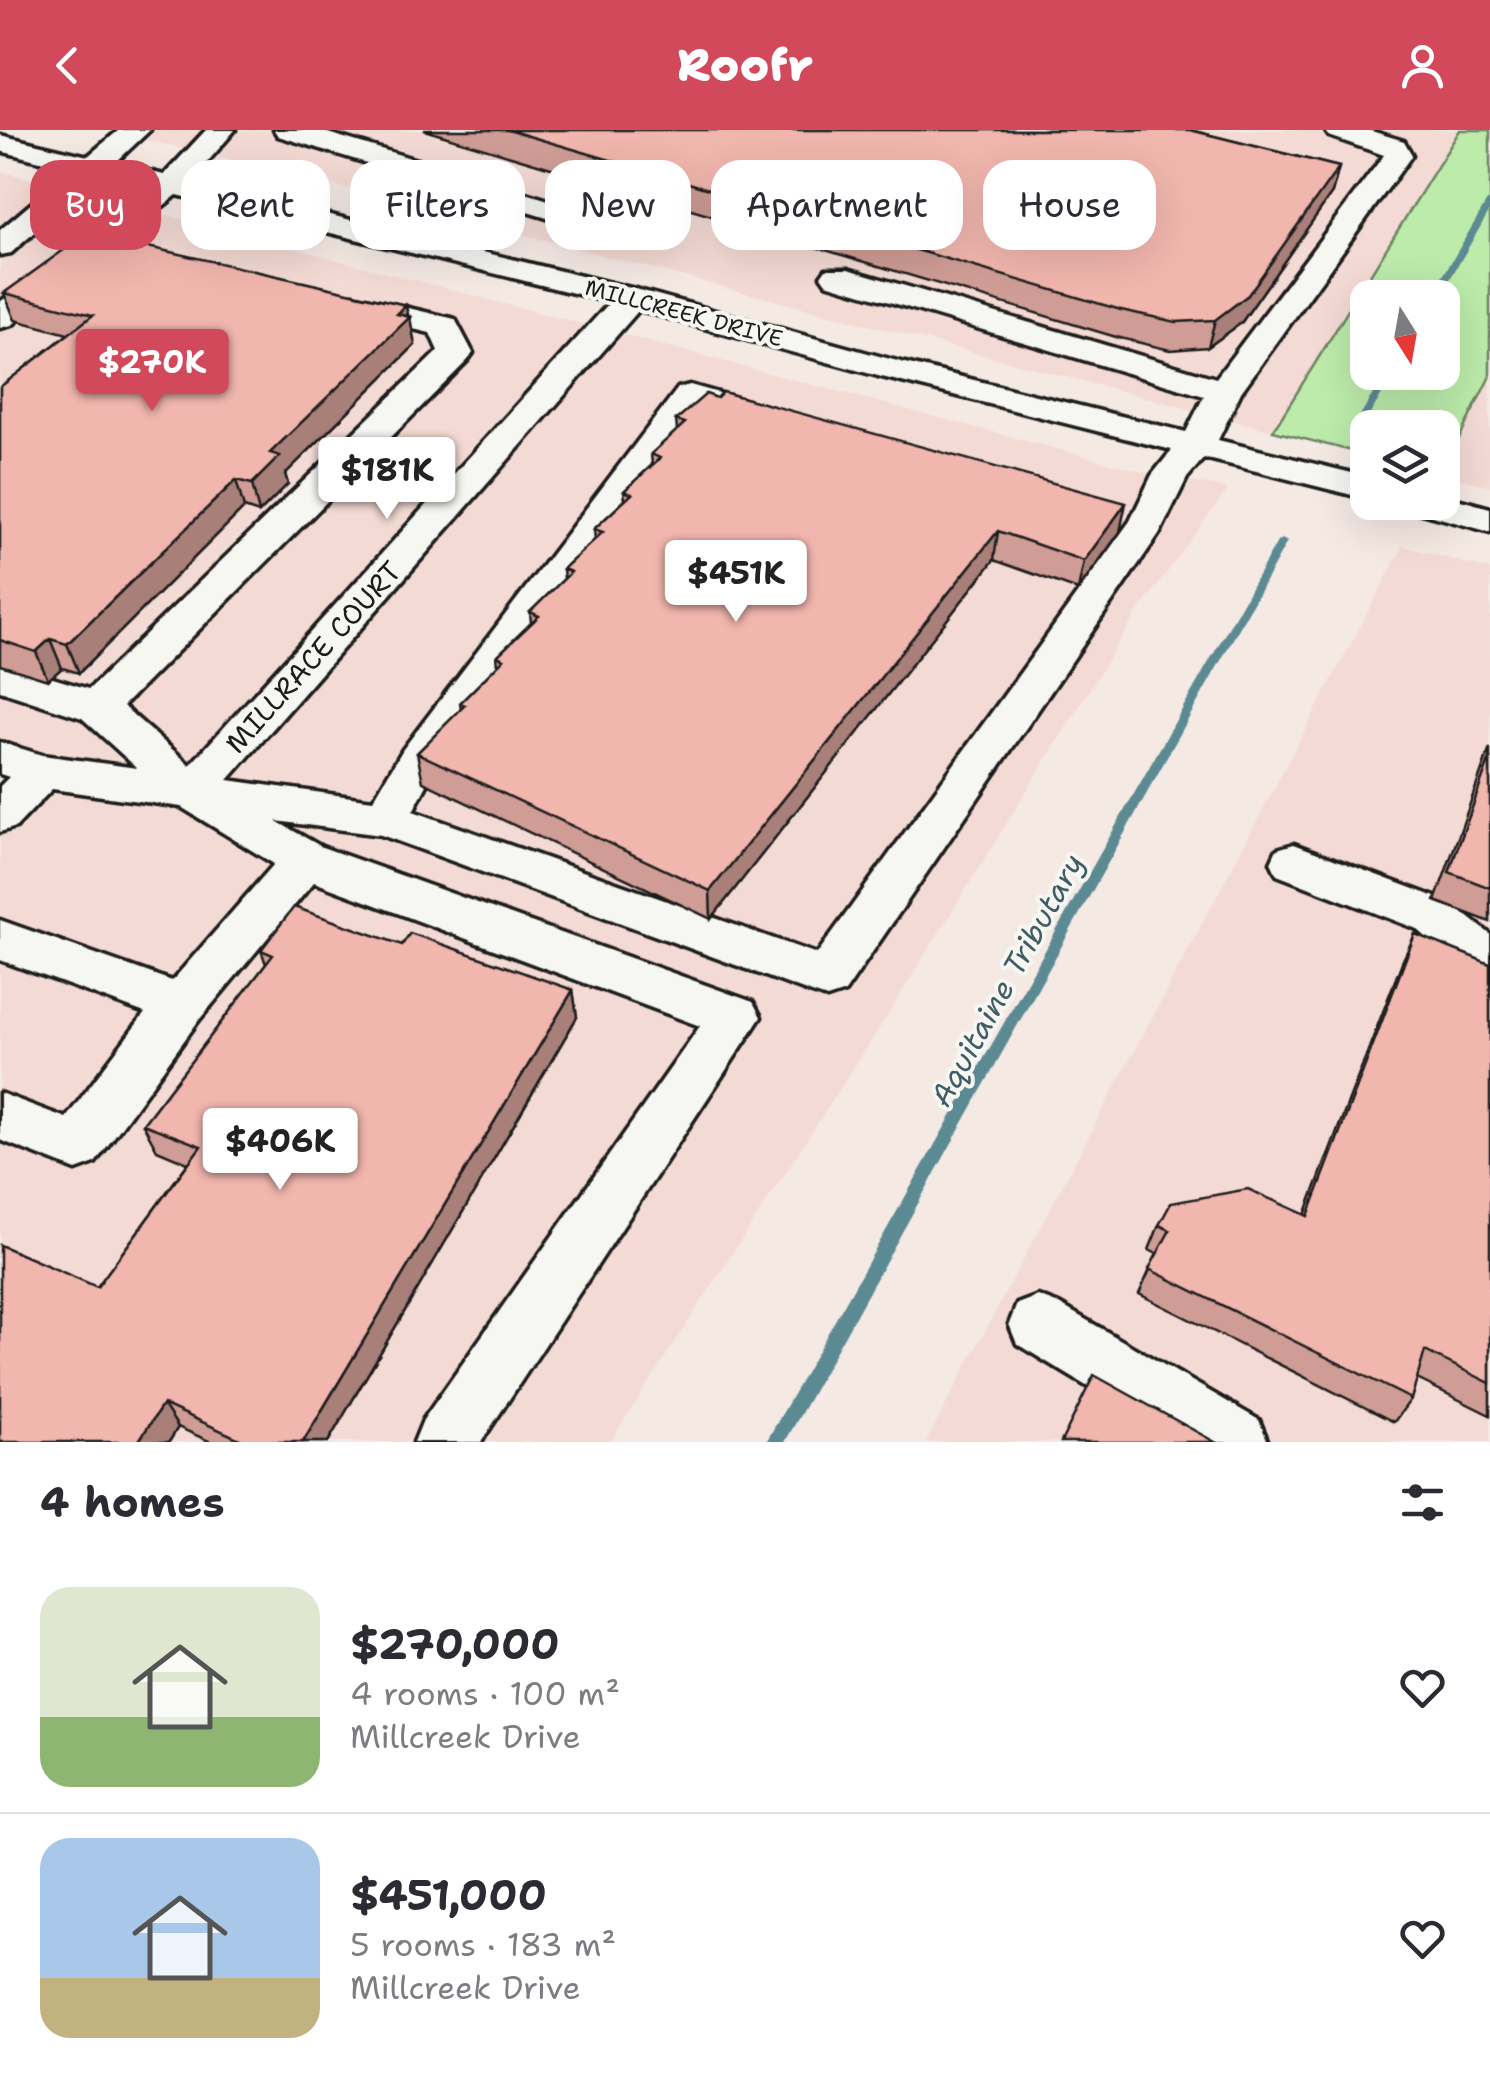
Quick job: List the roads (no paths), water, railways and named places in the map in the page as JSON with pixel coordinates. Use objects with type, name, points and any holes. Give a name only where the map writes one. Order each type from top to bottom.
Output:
[{"type":"street","points":[[100,160],[136,130]]},
{"type":"street","points":[[161,193],[221,130]]},
{"type":"street","points":[[288,130],[545,208]]},
{"type":"street","points":[[0,815],[21,764],[385,819],[826,978],[1128,517],[1198,443],[1224,391],[1398,155],[1394,147],[1379,140],[1339,130]]},
{"type":"street","name":"MILLCREEK DRIVE","points":[[0,143],[65,160]]},
{"type":"street","name":"MILLCREEK DRIVE","points":[[161,184],[632,298],[890,369],[1350,483]]},
{"type":"street","points":[[0,246],[30,220]]},
{"type":"street","points":[[0,318],[86,250]]},
{"type":"street","points":[[117,250],[133,254]]},
{"type":"street","points":[[837,276],[1224,391]]},
{"type":"street","name":"MILLRACE COURT","points":[[192,792],[632,298]]},
{"type":"street","points":[[96,707],[456,353],[443,326],[327,299]]},
{"type":"street","points":[[385,819],[419,760],[690,396],[786,422]]},
{"type":"street","points":[[1460,512],[1490,520]]},
{"type":"street","points":[[0,676],[96,707],[192,792],[306,860],[735,1017],[445,1442]]},
{"type":"street","points":[[0,1116],[76,1146],[180,1005],[306,860]]},
{"type":"street","points":[[1294,862],[1434,916],[1490,963]]},
{"type":"street","points":[[0,940],[180,1005]]},
{"type":"street","points":[[1038,1324],[1237,1442]]},
{"type":"waterway","name":"Aquitaine Tributary","points":[[1445,280],[1490,203]]},
{"type":"waterway","name":"Aquitaine Tributary","points":[[1368,410],[1380,390]]},
{"type":"waterway","name":"Aquitaine Tributary","points":[[775,1442],[1282,542]]}]
